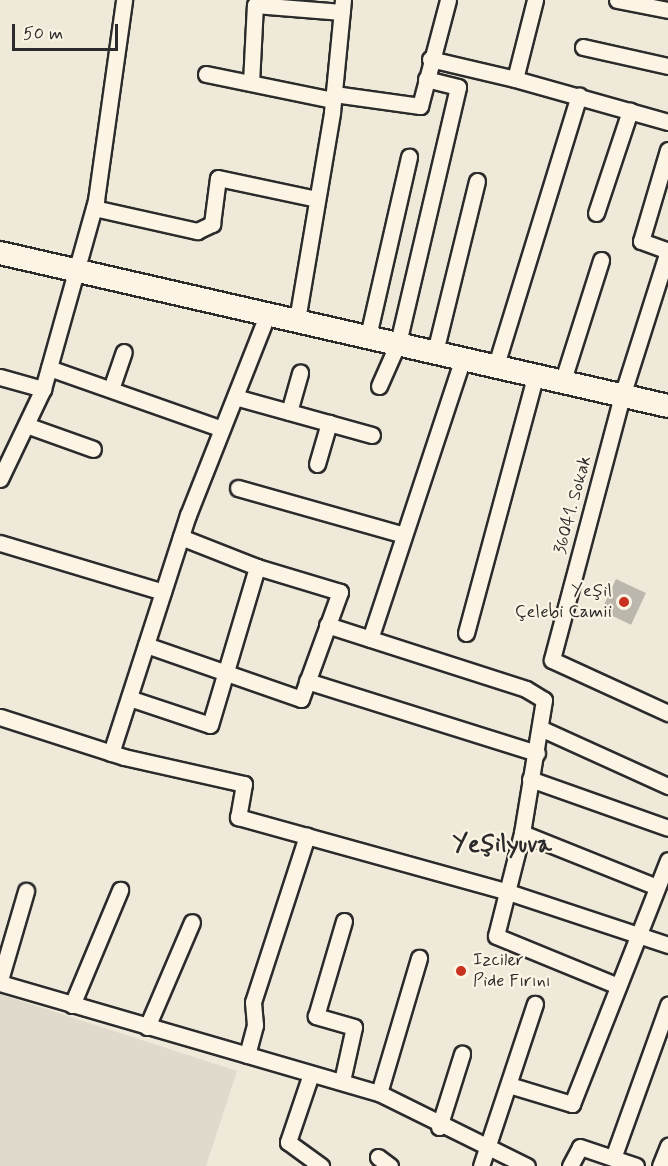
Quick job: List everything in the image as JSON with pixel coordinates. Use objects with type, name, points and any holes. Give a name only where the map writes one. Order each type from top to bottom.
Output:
[{"type":"main road","points":[[0,253],[463,357],[668,406]]},
{"type":"street","points":[[0,479],[6,453],[26,425],[43,389],[94,208],[124,0]]},
{"type":"street","points":[[206,74],[333,97],[415,108],[426,79],[448,0]]},
{"type":"street","points":[[515,79],[535,0]]},
{"type":"street","points":[[617,0],[668,10]]},
{"type":"street","points":[[251,83],[255,5],[342,6],[333,97],[297,320]]},
{"type":"street","points":[[584,47],[668,66]]},
{"type":"street","points":[[430,59],[515,79],[668,122]]},
{"type":"street","points":[[379,386],[398,343],[458,87],[426,79]]},
{"type":"street","points":[[496,365],[579,96]]},
{"type":"street","points":[[596,213],[630,111]]},
{"type":"street","points":[[668,150],[663,184],[641,241],[668,251]]},
{"type":"street","points":[[368,336],[409,157]]},
{"type":"street","points":[[94,208],[198,231],[212,224],[218,178],[317,200]]},
{"type":"street","points":[[435,352],[477,181]]},
{"type":"street","name":"36041. Sokak","points":[[668,251],[622,396],[552,660],[668,712]]},
{"type":"street","points":[[563,380],[601,260]]},
{"type":"street","points":[[111,753],[181,537],[268,313]]},
{"type":"street","points":[[111,389],[124,352]]},
{"type":"street","points":[[370,639],[401,534],[463,357]]},
{"type":"street","points":[[49,368],[222,429]]},
{"type":"street","points":[[289,412],[300,373]]},
{"type":"street","points":[[466,633],[536,374]]},
{"type":"street","points":[[0,377],[43,389]]},
{"type":"street","points":[[235,397],[372,435]]},
{"type":"street","points":[[317,464],[330,423]]},
{"type":"street","points":[[26,425],[93,448]]},
{"type":"street","points":[[238,488],[401,534]]},
{"type":"street","points":[[146,645],[301,699],[340,592],[257,567],[181,537]]},
{"type":"street","points":[[0,543],[163,592]]},
{"type":"street","points":[[129,699],[210,725],[257,567]]},
{"type":"street","points":[[327,625],[526,689],[544,700],[522,833],[505,891],[496,936],[618,986]]},
{"type":"street","points":[[307,681],[537,753]]},
{"type":"street","points":[[0,717],[111,753],[244,784],[238,817],[505,891],[638,933],[668,945]]},
{"type":"street","points":[[540,728],[668,786]]},
{"type":"street","points":[[530,779],[668,828]]},
{"type":"street","points":[[522,833],[657,887]]},
{"type":"street","points":[[247,1055],[255,1025],[253,1002],[307,836]]},
{"type":"street","points":[[509,1085],[572,1104],[668,861]]},
{"type":"street","points":[[72,1005],[120,890]]},
{"type":"street","points":[[26,891],[0,981],[72,1005],[379,1093],[439,1127],[527,1166]]},
{"type":"street","points":[[342,1081],[354,1027],[316,1016],[344,921]]},
{"type":"street","points":[[147,1027],[192,922]]},
{"type":"street","points":[[379,1093],[419,958]]},
{"type":"street","points":[[481,1166],[535,1004]]},
{"type":"street","points":[[613,1158],[668,1005]]},
{"type":"street","points":[[439,1127],[462,1054]]},
{"type":"street","points":[[311,1074],[288,1142],[321,1166]]},
{"type":"street","points":[[660,1166],[668,1146]]},
{"type":"street","points":[[570,1166],[580,1148],[636,1166]]},
{"type":"shaded area","points":[[0,994],[237,1071],[206,1166],[0,1166]]},
{"type":"building","name":"Yeşil Çelebi Camii","points":[[616,579],[646,593],[631,625],[601,611]]},
{"type":"place","name":"Yeşil Çelebi Camii","points":[[624,602]]},
{"type":"place","name":"Izciler Pide Fırını","points":[[461,971]]},
{"type":"district","name":"Yeşilyuva","points":[[502,845]]}]
